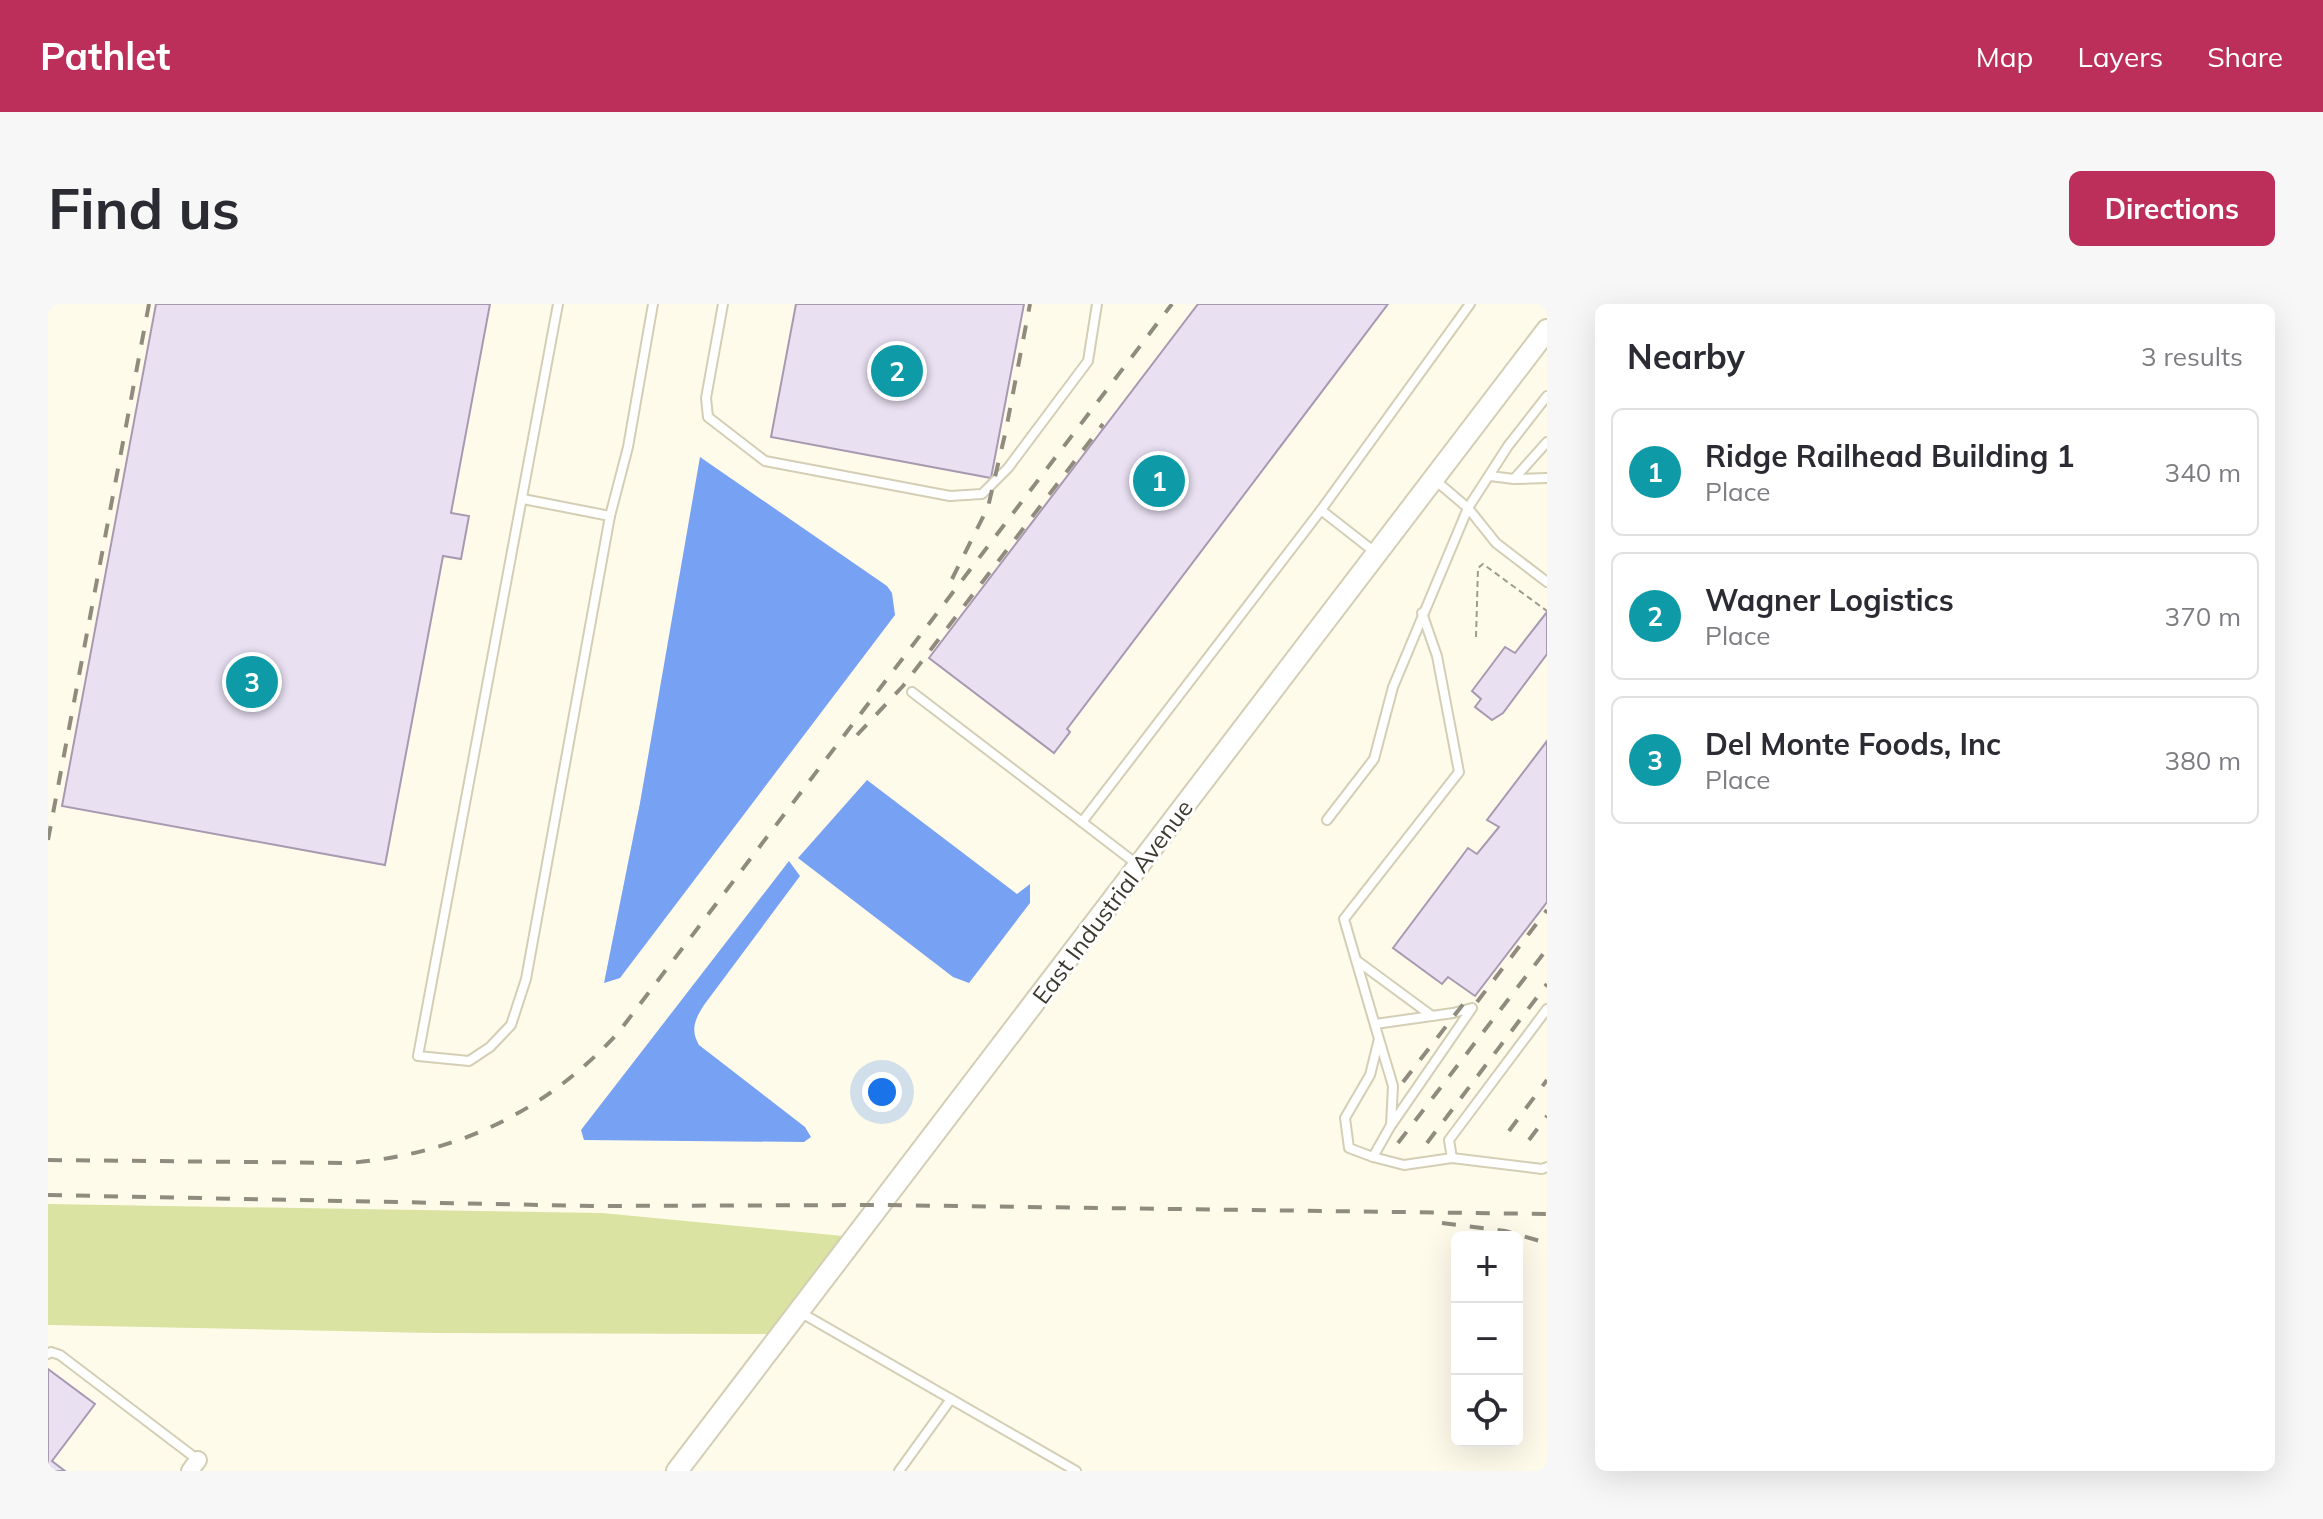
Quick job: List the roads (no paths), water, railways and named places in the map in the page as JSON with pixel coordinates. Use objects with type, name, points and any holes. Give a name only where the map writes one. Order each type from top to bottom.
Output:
[{"type":"street","name":"East Industrial Avenue","points":[[677,1471],[1547,330]]},
{"type":"lane","points":[[558,304],[418,1056],[469,1061],[490,1047],[511,1025],[526,979],[610,516],[628,447],[653,304]]},
{"type":"lane","points":[[723,304],[706,398],[708,417],[765,461],[950,496],[982,494],[1008,468],[1088,361],[1097,304]]},
{"type":"lane","points":[[1082,822],[1321,510],[1470,304]]},
{"type":"lane","points":[[1327,820],[1374,759],[1393,687],[1468,508],[1547,396]]},
{"type":"lane","points":[[1514,479],[1547,442]]},
{"type":"lane","points":[[1490,476],[1547,478]]},
{"type":"lane","points":[[1435,479],[1468,508],[1496,543],[1547,582]]},
{"type":"lane","points":[[523,499],[610,516]]},
{"type":"lane","points":[[1321,510],[1376,554]]},
{"type":"lane","points":[[1391,1125],[1393,1086],[1344,919],[1459,772],[1437,656],[1422,613]]},
{"type":"lane","points":[[912,692],[1140,867]]},
{"type":"lane","points":[[1355,959],[1432,1016]]},
{"type":"lane","points":[[1373,1157],[1391,1125],[1472,1008],[1375,1024]]},
{"type":"lane","points":[[1452,1158],[1449,1140],[1547,1009]]},
{"type":"lane","points":[[1379,1039],[1370,1075],[1345,1118],[1349,1148],[1404,1165],[1452,1158],[1542,1169],[1547,1167]]},
{"type":"lane","points":[[798,1310],[1076,1471]]},
{"type":"lane","points":[[48,1354],[60,1355],[194,1466]]},
{"type":"lane","points":[[899,1471],[951,1399]]},
{"type":"water","points":[[700,457],[887,586],[892,593],[895,615],[620,978],[604,983],[640,803]]},
{"type":"water","points":[[867,780],[1017,894],[1030,884],[1030,903],[969,983],[953,977],[798,858]]},
{"type":"water","points":[[789,861],[800,876],[704,1005],[694,1029],[699,1045],[805,1127],[811,1137],[804,1142],[584,1140],[581,1130]]},
{"type":"railway","points":[[48,840],[149,304]]},
{"type":"railway","points":[[952,579],[988,507],[1030,304]]},
{"type":"railway","points":[[48,1160],[349,1163],[389,1158],[462,1139],[497,1124],[560,1085],[618,1033],[1172,304]]},
{"type":"railway","points":[[857,735],[903,686],[1103,424]]},
{"type":"railway","points":[[1477,1002],[1547,910]]},
{"type":"railway","points":[[1398,1143],[1547,949]]},
{"type":"railway","points":[[1427,1143],[1547,984]]},
{"type":"railway","points":[[1403,1082],[1471,994]]},
{"type":"railway","points":[[1509,1131],[1547,1080]]},
{"type":"railway","points":[[1529,1140],[1547,1116]]},
{"type":"railway","points":[[48,1195],[593,1206],[880,1205],[1547,1214]]},
{"type":"railway","points":[[1442,1223],[1505,1231],[1547,1243]]},
{"type":"place","name":"Wagner Logistics","points":[[897,371]]},
{"type":"place","name":"Ridge Railhead Building 1","points":[[1159,481]]},
{"type":"place","name":"Del Monte Foods, Inc","points":[[252,682]]}]
